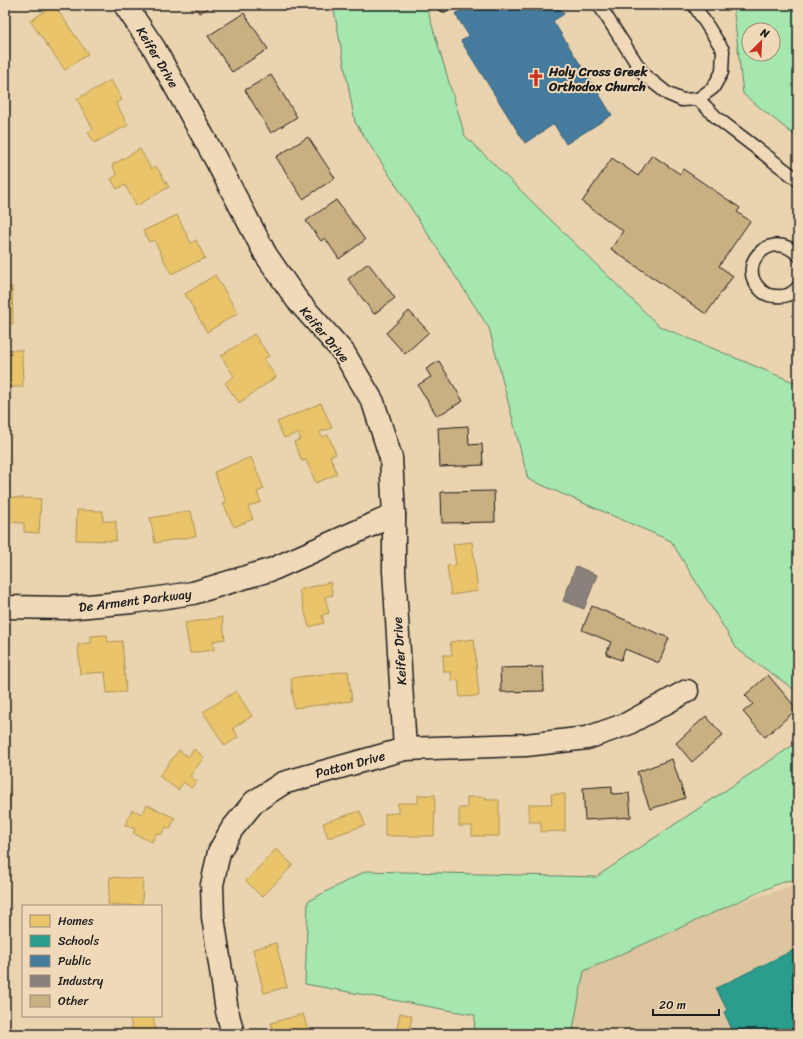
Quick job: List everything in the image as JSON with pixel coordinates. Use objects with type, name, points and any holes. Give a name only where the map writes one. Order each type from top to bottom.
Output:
[{"type":"street","name":"Keifer Drive","points":[[125,5],[154,48],[266,255],[297,300],[344,353],[373,402],[391,458],[394,515],[394,572],[405,749]]},
{"type":"street","name":"De Arment Parkway","points":[[5,607],[66,608],[132,602],[193,593],[273,569],[394,515]]},
{"type":"street","name":"Patton Drive","points":[[233,1034],[213,917],[212,885],[219,852],[232,829],[254,802],[283,782],[405,749],[526,746],[587,738],[627,724],[687,691]]},
{"type":"lane","points":[[599,5],[644,75],[668,94],[682,100],[698,99],[713,88],[722,72],[723,50],[694,5]]},
{"type":"lane","points":[[698,99],[717,118],[798,180]]},
{"type":"lane","points":[[797,250],[786,246],[769,246],[756,256],[752,264],[752,272],[753,280],[758,288],[764,293],[772,296],[781,297],[789,294],[798,287]]},
{"type":"shaded area","points":[[798,884],[798,1034],[541,1034],[569,959]]},
{"type":"green space","points":[[333,5],[426,5],[465,136],[659,326],[798,384],[798,692],[737,649],[671,541],[528,479],[489,328],[355,122]]},
{"type":"green space","points":[[733,5],[798,5],[798,138],[743,94]]},
{"type":"green space","points":[[798,742],[798,880],[784,881],[584,971],[572,1034],[474,1034],[475,1015],[305,984],[308,901],[366,871],[596,877]]},
{"type":"building: Homes","points":[[54,5],[88,54],[65,70],[30,21]]},
{"type":"building: Homes","points":[[111,80],[122,100],[116,103],[128,125],[94,143],[88,132],[93,129],[77,99]]},
{"type":"building: Homes","points":[[140,149],[151,169],[156,166],[169,187],[136,206],[125,185],[117,189],[111,179],[117,175],[112,165]]},
{"type":"building: Homes","points":[[177,215],[191,243],[196,240],[205,258],[171,274],[154,240],[149,242],[143,231]]},
{"type":"building: Homes","points":[[215,275],[238,313],[207,332],[185,294]]},
{"type":"building: Homes","points":[[5,287],[12,287],[13,324],[5,324]]},
{"type":"building: Homes","points":[[254,334],[269,356],[264,359],[276,377],[239,403],[225,383],[234,376],[221,356]]},
{"type":"building: Homes","points":[[5,350],[22,350],[23,387],[5,387]]},
{"type":"building: Homes","points":[[321,403],[332,428],[320,432],[322,437],[328,435],[336,454],[330,456],[337,474],[316,483],[306,460],[302,461],[294,442],[301,439],[298,433],[284,438],[277,422]]},
{"type":"building: Homes","points":[[251,457],[264,489],[257,492],[261,502],[248,507],[253,519],[234,527],[223,503],[226,502],[214,472]]},
{"type":"building: Homes","points":[[5,497],[41,499],[39,533],[24,532],[24,523],[5,522]]},
{"type":"building: Homes","points":[[77,510],[103,511],[103,521],[116,521],[116,541],[76,540]]},
{"type":"building: Homes","points":[[191,511],[196,536],[155,543],[150,518]]},
{"type":"building: Homes","points":[[472,542],[478,591],[451,595],[447,566],[456,565],[453,544]]},
{"type":"building: Homes","points":[[330,582],[333,595],[325,597],[329,613],[322,615],[324,623],[309,627],[299,590]]},
{"type":"building: Homes","points":[[222,617],[225,639],[213,641],[214,650],[190,653],[185,623]]},
{"type":"building: Homes","points":[[107,635],[108,642],[122,641],[126,692],[107,693],[105,672],[80,674],[78,644],[91,643],[91,636]]},
{"type":"building: Homes","points":[[474,639],[479,696],[460,697],[458,680],[452,681],[451,672],[444,672],[443,655],[452,655],[450,642]]},
{"type":"building: Homes","points":[[348,671],[352,701],[294,708],[291,678]]},
{"type":"building: Homes","points":[[236,691],[252,716],[233,728],[238,737],[225,746],[203,712]]},
{"type":"building: Homes","points":[[194,749],[204,757],[190,776],[197,781],[191,788],[184,782],[178,790],[159,776],[179,750],[188,757]]},
{"type":"building: Homes","points":[[5,793],[10,793],[9,810],[5,810]]},
{"type":"building: Homes","points":[[551,794],[565,794],[565,831],[541,832],[541,822],[529,822],[529,804],[552,804]]},
{"type":"building: Homes","points":[[418,795],[435,795],[434,836],[385,836],[385,814],[398,813],[398,803],[418,803]]},
{"type":"building: Homes","points":[[467,797],[486,797],[486,800],[499,800],[499,836],[472,836],[472,826],[459,826],[459,808],[467,808]]},
{"type":"building: Homes","points":[[147,805],[175,818],[170,829],[166,827],[161,835],[156,833],[152,842],[133,833],[135,829],[125,825],[132,810],[142,814]]},
{"type":"building: Homes","points":[[360,811],[365,825],[328,838],[323,823]]},
{"type":"building: Homes","points":[[276,849],[293,865],[262,897],[246,881]]},
{"type":"building: Homes","points":[[110,877],[143,879],[142,905],[108,904]]},
{"type":"building: Homes","points":[[276,943],[287,987],[264,993],[253,949]]},
{"type":"building: Homes","points":[[400,1013],[412,1016],[409,1031],[430,1034],[396,1034]]},
{"type":"building: Homes","points":[[303,1014],[309,1034],[274,1034],[271,1023]]},
{"type":"building: Homes","points":[[153,1017],[156,1034],[133,1034],[130,1018]]},
{"type":"building: Schools","points":[[798,948],[798,1034],[734,1034],[724,1012],[727,1010],[716,988]]},
{"type":"building: Public","name":"Holy Cross Greek Orthodox Church","points":[[470,5],[558,5],[564,14],[553,21],[612,115],[566,144],[554,124],[525,143],[461,41],[469,36],[455,14]]},
{"type":"building: Industry","points":[[576,566],[597,575],[584,609],[563,601]]},
{"type":"building: Other","points":[[195,5],[214,5],[199,13]]},
{"type":"building: Other","points":[[244,13],[268,49],[232,72],[208,36]]},
{"type":"building: Other","points":[[271,75],[297,117],[271,133],[245,90]]},
{"type":"building: Other","points":[[308,137],[335,178],[303,199],[276,157]]},
{"type":"building: Other","points":[[652,155],[680,174],[683,169],[740,208],[737,212],[750,221],[719,266],[733,276],[706,314],[611,249],[623,231],[582,202],[612,158],[638,176]]},
{"type":"building: Other","points":[[336,200],[365,240],[339,259],[325,238],[321,241],[306,221]]},
{"type":"building: Other","points":[[368,263],[395,298],[374,314],[348,279]]},
{"type":"building: Other","points":[[409,311],[429,332],[405,354],[386,333]]},
{"type":"building: Other","points":[[439,361],[463,401],[437,416],[418,385],[431,377],[426,369]]},
{"type":"building: Other","points":[[468,426],[469,445],[482,444],[483,465],[440,467],[438,428]]},
{"type":"building: Other","points":[[494,491],[495,522],[442,523],[441,492]]},
{"type":"building: Other","points":[[592,606],[669,638],[659,663],[625,649],[621,660],[606,654],[611,642],[582,630]]},
{"type":"building: Other","points":[[543,667],[544,691],[501,692],[500,668]]},
{"type":"building: Other","points":[[768,675],[797,709],[765,737],[743,712],[753,704],[745,695]]},
{"type":"building: Other","points":[[706,716],[723,735],[692,762],[676,743]]},
{"type":"building: Other","points":[[672,759],[685,798],[650,809],[637,772]]},
{"type":"building: Other","points":[[612,786],[612,794],[629,793],[631,817],[585,820],[583,788]]},
{"type":"place","name":"Holy Cross Greek Orthodox Church","points":[[536,78]]}]
